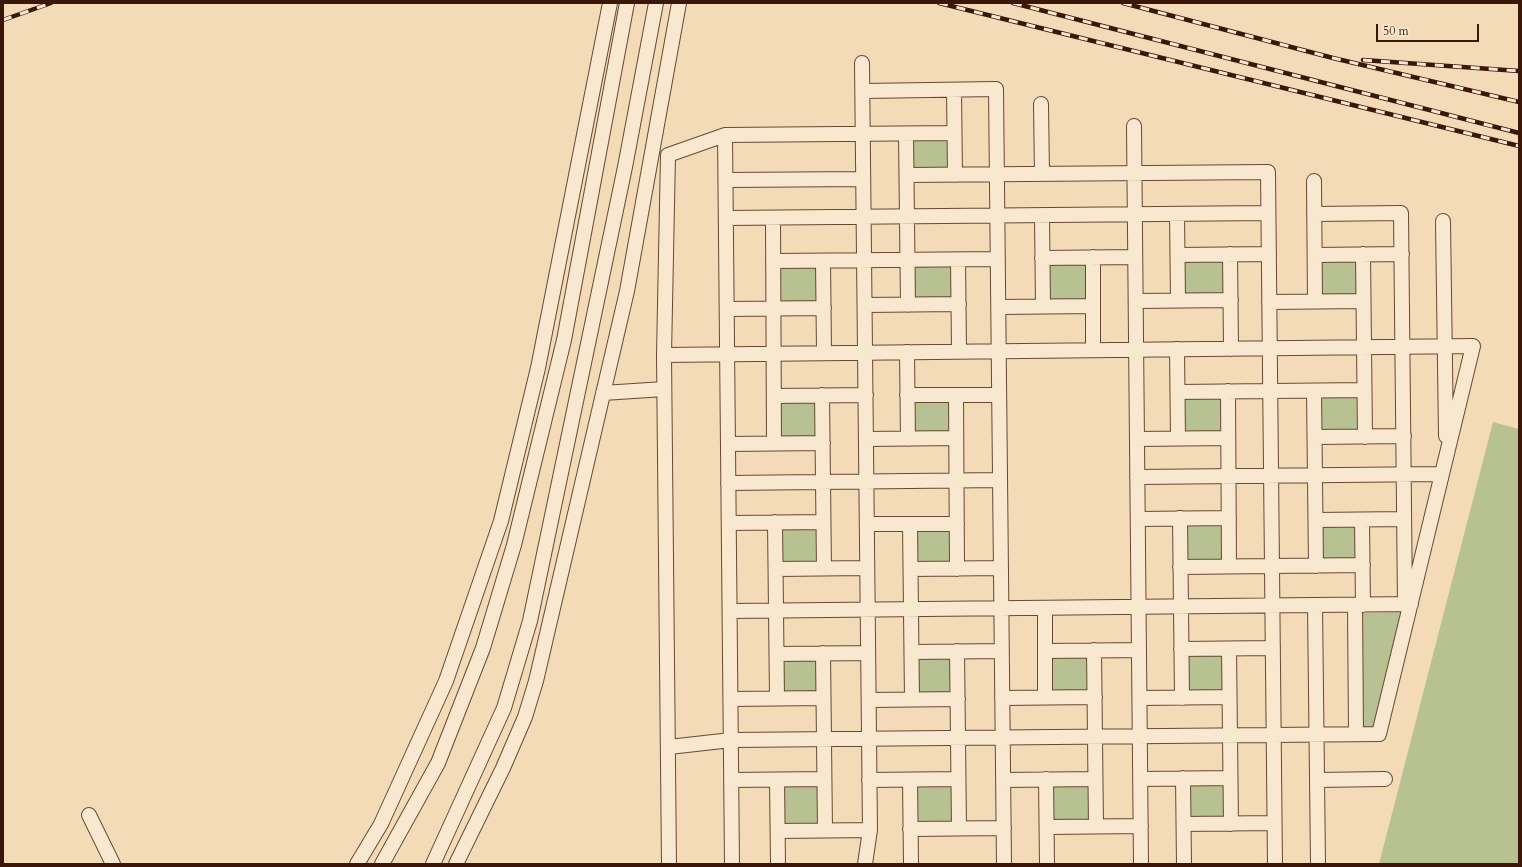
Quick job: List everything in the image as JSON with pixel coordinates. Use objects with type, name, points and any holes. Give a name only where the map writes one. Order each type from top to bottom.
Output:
[{"type":"street","points":[[357,864],[381,824],[446,681],[501,521],[538,368],[610,3]]},
{"type":"street","points":[[382,864],[438,763],[483,648],[514,545],[564,340],[627,3]]},
{"type":"street","points":[[433,864],[504,708],[530,621],[625,168],[656,3]]},
{"type":"street","points":[[456,864],[525,717],[536,681],[626,291],[679,3]]},
{"type":"street","points":[[862,64],[870,830],[865,864]]},
{"type":"street","points":[[863,91],[996,89],[1004,864]]},
{"type":"street","points":[[954,90],[955,175]]},
{"type":"street","points":[[1041,104],[1042,174]]},
{"type":"street","points":[[1134,126],[1141,864]]},
{"type":"street","points":[[669,864],[669,747],[664,389],[668,155],[725,136],[954,133]]},
{"type":"street","points":[[906,134],[908,305]]},
{"type":"street","points":[[725,136],[732,864]]},
{"type":"street","points":[[907,175],[1268,172],[1275,864]]},
{"type":"street","points":[[726,180],[863,179]]},
{"type":"street","points":[[1314,181],[1315,301]]},
{"type":"street","points":[[726,218],[1268,213]]},
{"type":"street","points":[[1314,214],[1401,213],[1404,519],[1408,604]]},
{"type":"street","points":[[1177,214],[1178,300]]},
{"type":"street","points":[[1042,215],[1042,306]]},
{"type":"street","points":[[773,218],[774,444]]},
{"type":"street","points":[[1443,221],[1447,455]]},
{"type":"street","points":[[1230,254],[1231,349]]},
{"type":"street","points":[[1178,255],[1269,254]]},
{"type":"street","points":[[1363,254],[1365,437]]},
{"type":"street","points":[[1315,255],[1402,254]]},
{"type":"street","points":[[1093,257],[1093,350]]},
{"type":"street","points":[[1042,258],[1135,257]]},
{"type":"street","points":[[958,260],[959,352]]},
{"type":"street","points":[[773,261],[998,260]]},
{"type":"street","points":[[823,261],[824,353]]},
{"type":"street","points":[[1136,301],[1231,300]]},
{"type":"street","points":[[1269,302],[1363,301]]},
{"type":"street","points":[[865,305],[958,304]]},
{"type":"street","points":[[999,306],[1093,306]]},
{"type":"street","points":[[727,309],[824,308]]},
{"type":"street","points":[[664,355],[1473,346],[1447,455],[1408,604],[1379,734],[731,740],[669,747]]},
{"type":"street","points":[[1177,350],[1178,438]]},
{"type":"street","points":[[907,352],[908,439]]},
{"type":"street","points":[[603,393],[664,389]]},
{"type":"street","points":[[1178,392],[1364,390]]},
{"type":"street","points":[[1228,391],[1229,566]]},
{"type":"street","points":[[1314,391],[1316,566]]},
{"type":"street","points":[[822,395],[824,568]]},
{"type":"street","points":[[774,396],[866,395]]},
{"type":"street","points":[[956,395],[957,569]]},
{"type":"street","points":[[908,396],[1000,395]]},
{"type":"street","points":[[1315,437],[1404,436]]},
{"type":"street","points":[[866,439],[956,438]]},
{"type":"street","points":[[1137,438],[1228,438]]},
{"type":"street","points":[[728,444],[822,443]]},
{"type":"street","points":[[1138,477],[1442,474]]},
{"type":"street","points":[[728,483],[1000,480]]},
{"type":"street","points":[[1180,518],[1182,698]]},
{"type":"street","points":[[1138,519],[1229,518]]},
{"type":"street","points":[[1316,520],[1404,519]]},
{"type":"street","points":[[1356,734],[1359,605],[1363,565],[1362,520]]},
{"type":"street","points":[[775,522],[777,698]]},
{"type":"street","points":[[729,523],[823,522]]},
{"type":"street","points":[[867,524],[957,524]]},
{"type":"street","points":[[910,524],[912,699]]},
{"type":"street","points":[[1180,567],[1363,565]]},
{"type":"street","points":[[776,569],[867,568]]},
{"type":"street","points":[[910,569],[1001,568]]},
{"type":"street","points":[[730,611],[1408,604]]},
{"type":"street","points":[[1315,605],[1318,864]]},
{"type":"street","points":[[1045,608],[1046,697]]},
{"type":"street","points":[[1181,649],[1273,648]]},
{"type":"street","points":[[1229,649],[1231,824]]},
{"type":"street","points":[[1094,650],[1096,826]]},
{"type":"street","points":[[1045,651],[1139,650]]},
{"type":"street","points":[[957,651],[959,828]]},
{"type":"street","points":[[912,652],[1002,651]]},
{"type":"street","points":[[823,653],[825,830]]},
{"type":"street","points":[[777,654],[868,653]]},
{"type":"street","points":[[1002,698],[1095,697]]},
{"type":"street","points":[[1140,698],[1229,697]]},
{"type":"street","points":[[731,698],[823,698]]},
{"type":"street","points":[[869,700],[958,699]]},
{"type":"street","points":[[1183,778],[1184,864]]},
{"type":"street","points":[[1140,779],[1230,778]]},
{"type":"street","points":[[731,780],[824,779]]},
{"type":"street","points":[[869,780],[958,779]]},
{"type":"street","points":[[1046,779],[1047,864]]},
{"type":"street","points":[[1003,780],[1095,779]]},
{"type":"street","points":[[777,780],[778,864]]},
{"type":"street","points":[[910,780],[911,864]]},
{"type":"street","points":[[1317,780],[1385,780]]},
{"type":"street","points":[[89,815],[113,864]]},
{"type":"street","points":[[1184,824],[1274,823]]},
{"type":"street","points":[[1047,827],[1141,826]]},
{"type":"street","points":[[910,829],[1004,828]]},
{"type":"street","points":[[778,831],[870,830]]},
{"type":"green space","points":[[912,135],[951,135],[951,172],[912,172]]},
{"type":"green space","points":[[1226,258],[1226,295],[1183,296],[1182,259]]},
{"type":"green space","points":[[1360,259],[1361,296],[1317,297],[1316,260]]},
{"type":"green space","points":[[1086,261],[1087,299],[1048,299],[1048,262]]},
{"type":"green space","points":[[913,262],[952,262],[952,299],[914,299]]},
{"type":"green space","points":[[819,266],[819,304],[781,304],[781,267]]},
{"type":"green space","points":[[1360,394],[1361,431],[1317,432],[1316,395]]},
{"type":"green space","points":[[1224,397],[1225,434],[1181,435],[1180,398]]},
{"type":"green space","points":[[951,398],[951,436],[913,436],[912,399]]},
{"type":"green space","points":[[778,401],[817,401],[817,438],[779,439]]},
{"type":"green space","points":[[1493,422],[1519,429],[1519,864],[1379,864]]},
{"type":"green space","points":[[1182,524],[1226,524],[1227,561],[1183,562]]},
{"type":"green space","points":[[1361,524],[1362,561],[1318,562],[1317,525]]},
{"type":"green space","points":[[780,526],[819,526],[819,563],[780,563]]},
{"type":"green space","points":[[914,528],[953,528],[953,565],[915,565]]},
{"type":"green space","points":[[1405,612],[1376,729],[1361,730],[1361,613]]},
{"type":"green space","points":[[1225,655],[1225,693],[1186,693],[1186,656]]},
{"type":"green space","points":[[914,656],[953,656],[953,693],[915,694]]},
{"type":"green space","points":[[1051,656],[1089,656],[1090,693],[1051,694]]},
{"type":"green space","points":[[781,658],[820,658],[820,695],[782,695]]},
{"type":"green space","points":[[1228,783],[1229,820],[1185,821],[1184,784]]},
{"type":"green space","points":[[952,786],[952,824],[914,824],[914,787]]},
{"type":"green space","points":[[1053,786],[1091,786],[1091,823],[1053,823]]},
{"type":"green space","points":[[783,787],[822,787],[822,824],[783,825]]},
{"type":"railway","points":[[3,20],[51,3]]},
{"type":"railway","points":[[939,3],[1519,146]]},
{"type":"railway","points":[[1013,3],[1519,133]]},
{"type":"railway","points":[[1123,3],[1333,58],[1519,102]]},
{"type":"railway","points":[[1363,60],[1519,71]]}]
